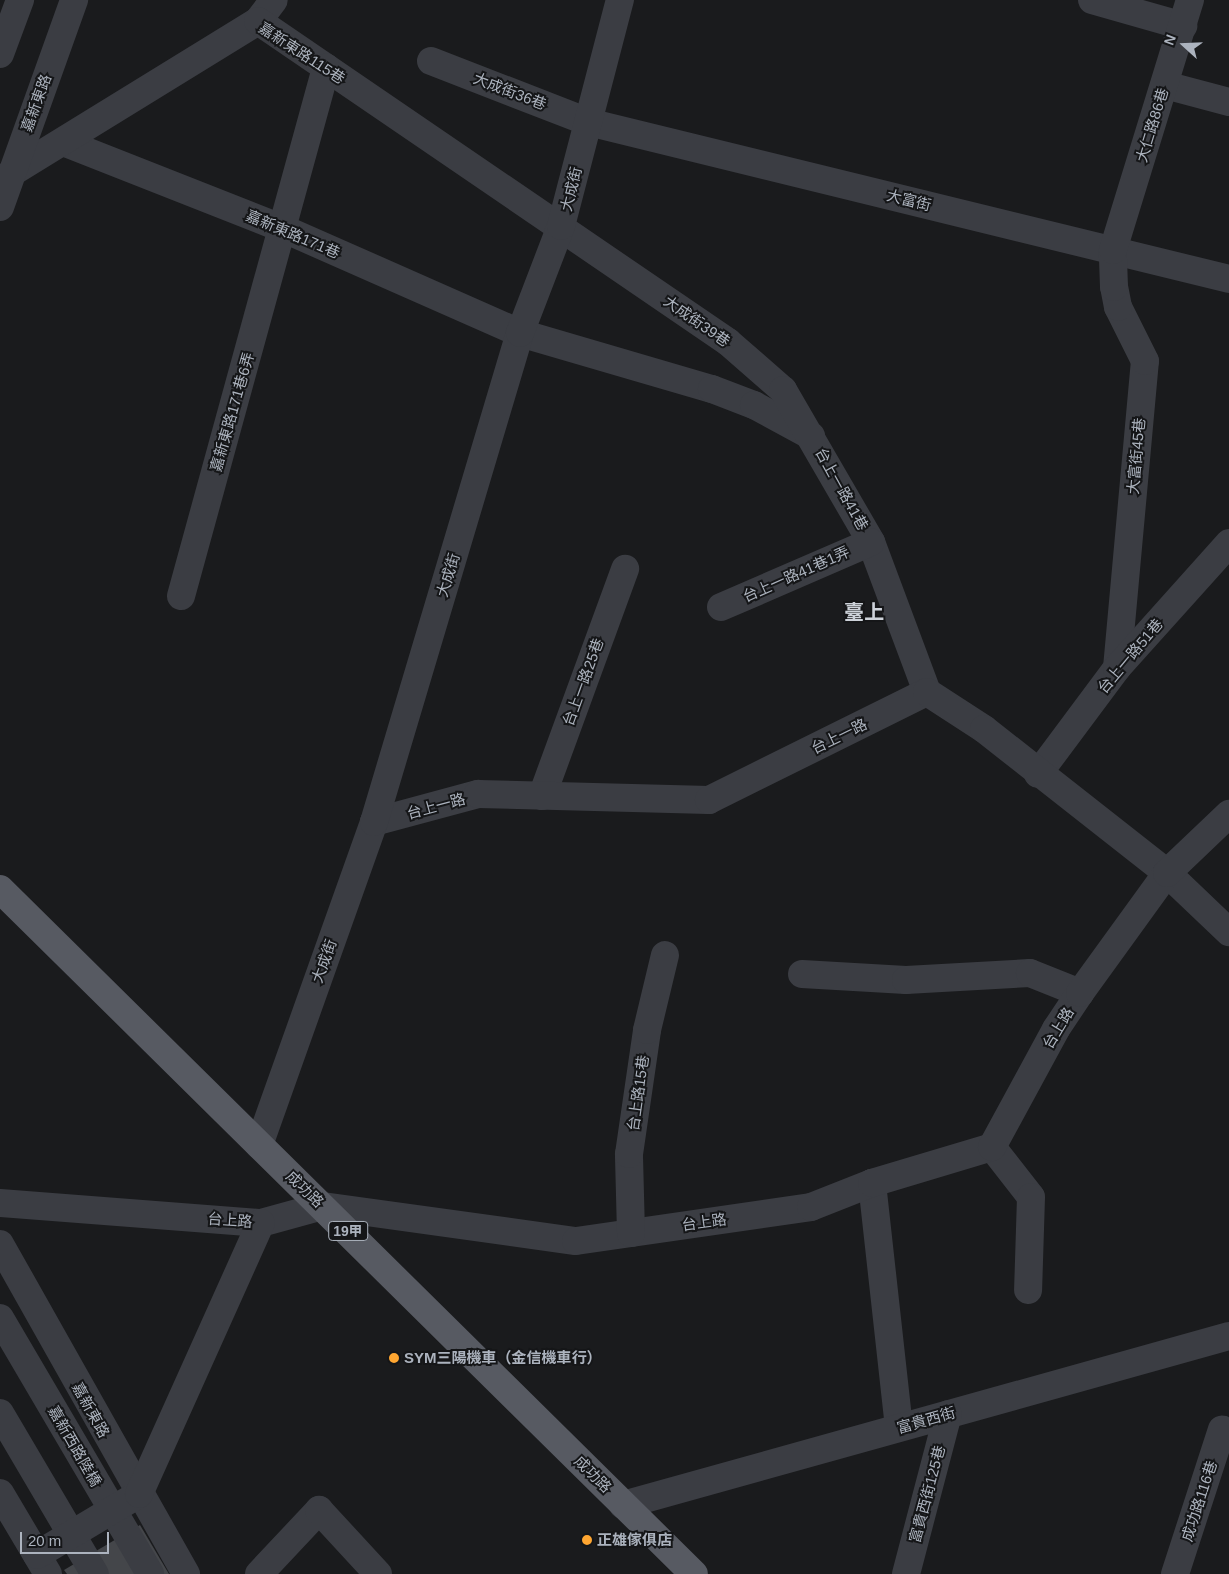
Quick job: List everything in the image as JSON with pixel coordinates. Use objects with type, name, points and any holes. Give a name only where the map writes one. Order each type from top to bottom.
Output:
[{"type":"main road","name":"成功路","points":[[0,889],[694,1574]]},
{"type":"street","points":[[0,54],[20,0]]},
{"type":"street","name":"嘉新東路","points":[[0,207],[74,0]]},
{"type":"street","points":[[258,21],[274,0]]},
{"type":"street","name":"大成街","points":[[259,1145],[374,822],[520,333],[561,226],[620,0]]},
{"type":"street","points":[[1092,0],[1183,26]]},
{"type":"street","name":"大仁路86巷","points":[[1113,250],[1190,0]]},
{"type":"street","name":"嘉新東路115巷","points":[[12,174],[258,21],[561,226]]},
{"type":"street","name":"大成街36巷","points":[[431,61],[588,122]]},
{"type":"street","name":"嘉新東路171巷6弄","points":[[181,596],[284,229],[326,68]]},
{"type":"street","points":[[1165,85],[1229,102]]},
{"type":"street","name":"大富街","points":[[588,122],[1229,279]]},
{"type":"street","name":"嘉新東路171巷","points":[[63,142],[284,229],[520,333]]},
{"type":"street","name":"大成街39巷","points":[[561,226],[728,342],[783,390],[813,436]]},
{"type":"street","name":"大富街45巷","points":[[1113,250],[1118,307],[1145,361],[1117,668]]},
{"type":"street","name":"台上一路41巷","points":[[520,333],[712,389],[754,405],[813,436],[871,542],[928,692]]},
{"type":"street","name":"台上一路41巷1弄","points":[[721,607],[871,542]]},
{"type":"street","name":"台上一路51巷","points":[[1038,774],[1117,668],[1229,544]]},
{"type":"street","name":"台上一路25巷","points":[[542,796],[625,569]]},
{"type":"street","points":[[928,692],[984,729],[1038,774],[1167,873],[1220,905],[1229,932]]},
{"type":"street","name":"台上一路","points":[[374,822],[478,794],[709,800],[928,692]]},
{"type":"street","name":"台上路","points":[[0,1203],[261,1223],[323,1206],[576,1241],[811,1207],[872,1183],[992,1147],[1056,1029],[1080,993],[1167,873],[1229,814]]},
{"type":"street","name":"台上路15巷","points":[[631,1233],[629,1154],[647,1030],[665,956]]},
{"type":"street","points":[[802,974],[906,980],[1030,973],[1080,993]]},
{"type":"street","points":[[992,1147],[1031,1197],[1028,1290]]},
{"type":"street","points":[[872,1183],[899,1428]]},
{"type":"street","points":[[0,1493],[42,1564],[139,1494],[261,1223]]},
{"type":"street","name":"嘉新東路","points":[[0,1244],[139,1494],[186,1574]]},
{"type":"street","name":"嘉新西路陸橋","points":[[0,1318],[150,1574]]},
{"type":"street","name":"富貴西街","points":[[623,1505],[1229,1336]]},
{"type":"street","points":[[0,1413],[95,1574]]},
{"type":"street","name":"富貴西街125巷","points":[[906,1574],[948,1414]]},
{"type":"street","name":"成功路116巷","points":[[1175,1574],[1222,1429]]},
{"type":"street","points":[[259,1574],[319,1510],[378,1574]]},
{"type":"building","points":[[140,1525],[169,1574],[67,1574],[64,1570]]},
{"type":"place","name":"SYM三陽機車（金信機車行）","points":[[394,1358]]},
{"type":"place","name":"正雄傢俱店","points":[[587,1540]]},
{"type":"district","name":"臺上","points":[[864,612]]}]
